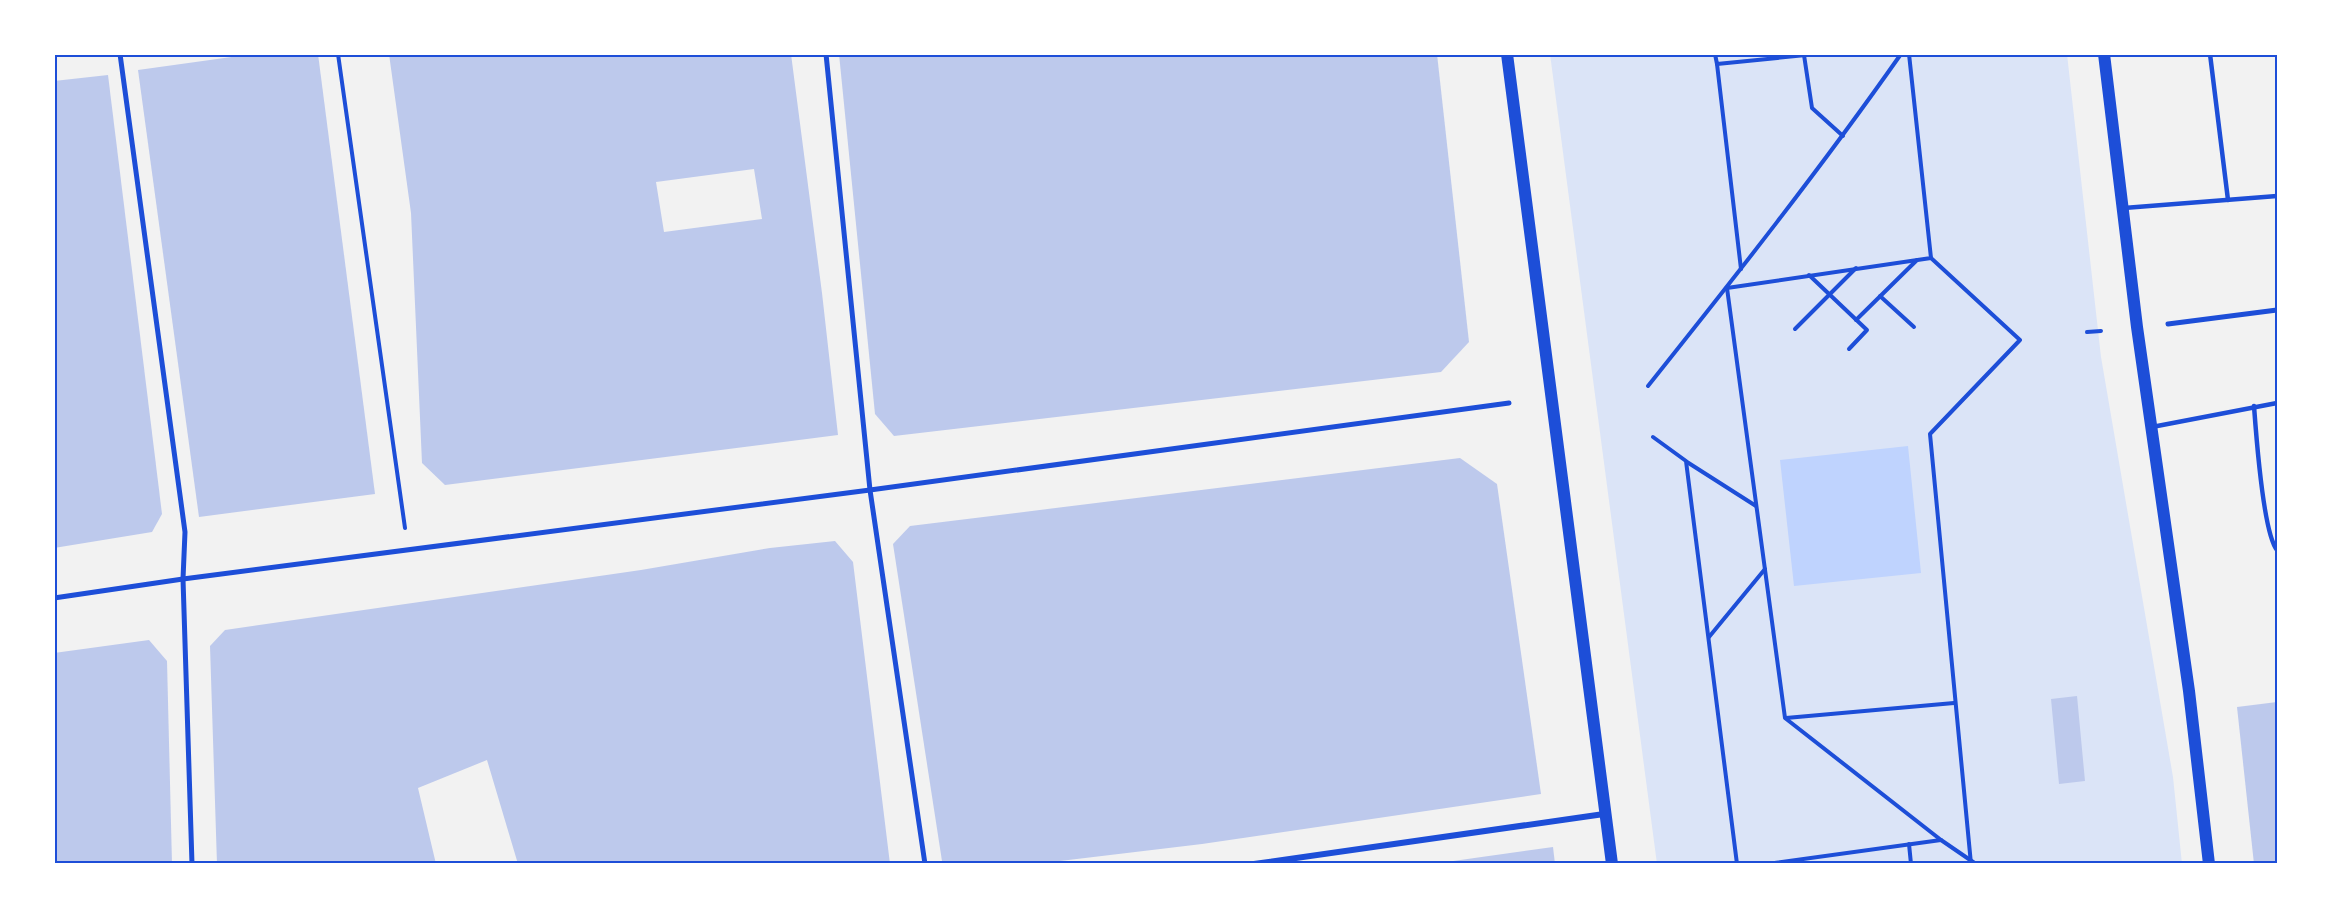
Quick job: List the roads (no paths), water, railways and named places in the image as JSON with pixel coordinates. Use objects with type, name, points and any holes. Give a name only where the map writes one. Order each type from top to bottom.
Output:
[{"type":"main road","points":[[1507,54],[1612,864]]},
{"type":"main road","points":[[2104,54],[2136,327],[2188,691],[2209,864]]},
{"type":"street","points":[[120,54],[185,532],[183,579],[192,864]]},
{"type":"street","points":[[826,54],[870,490],[925,864]]},
{"type":"street","points":[[2168,324],[2277,310]]},
{"type":"street","points":[[54,598],[1509,403]]},
{"type":"street","points":[[1254,864],[1604,814]]},
{"type":"lane","points":[[2210,54],[2228,200]]},
{"type":"lane","points":[[2123,208],[2277,196]]},
{"type":"lane","points":[[2152,427],[2277,403]]},
{"type":"lane","points":[[2254,406],[2261,479],[2271,538],[2277,550]]},
{"type":"water","points":[[1908,446],[1921,573],[1794,586],[1780,460]]}]
